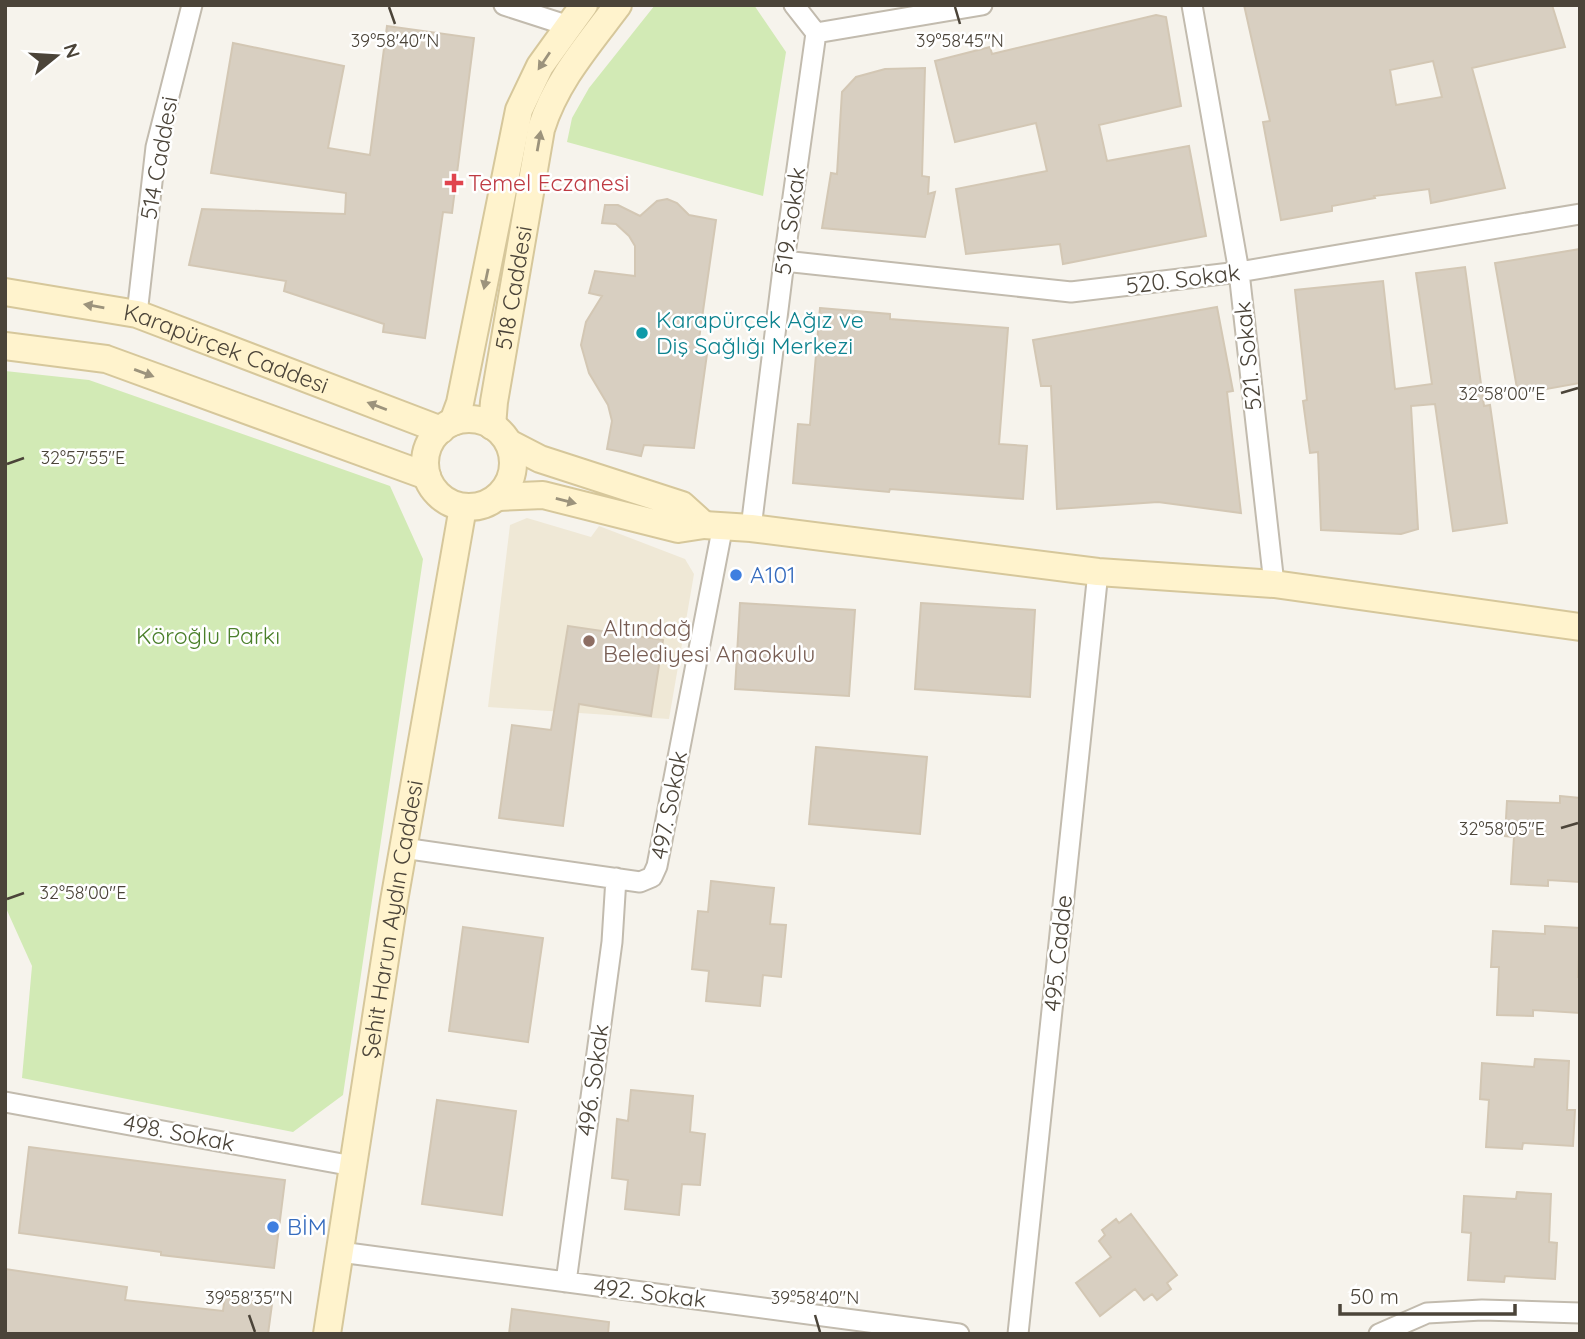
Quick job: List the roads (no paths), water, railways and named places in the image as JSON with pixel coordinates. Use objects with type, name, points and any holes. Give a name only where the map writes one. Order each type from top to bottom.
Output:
[{"type":"main road","name":"518 Caddesi","points":[[500,435],[496,388],[545,116],[559,84],[618,5]]},
{"type":"main road","name":"518 Caddesi","points":[[447,426],[460,403],[519,110],[540,66],[576,16]]},
{"type":"main road","name":"Karapürçek Caddesi","points":[[5,292],[137,314],[447,426]]},
{"type":"main road","points":[[5,346],[106,359],[427,476]]},
{"type":"main road","points":[[500,435],[513,457],[513,471],[508,486],[499,497],[486,505],[463,507],[444,500],[433,489],[427,476],[425,461],[428,447],[447,426],[474,419],[500,435],[540,460],[682,505],[714,525]]},
{"type":"main road","points":[[499,497],[543,495],[678,529],[714,525],[751,528],[1098,572],[1274,584],[1580,627]]},
{"type":"main road","name":"Şehit Harun Aydın Caddesi","points":[[327,1334],[403,848],[463,507]]},
{"type":"street","name":"514 Caddesi","points":[[137,314],[156,147],[192,5]]},
{"type":"street","points":[[504,5],[576,16]]},
{"type":"street","points":[[794,5],[816,33],[982,5]]},
{"type":"street","name":"521. Sokak","points":[[1192,5],[1239,272],[1274,584]]},
{"type":"street","name":"519. Sokak","points":[[751,528],[783,261],[816,33]]},
{"type":"street","name":"520. Sokak","points":[[783,261],[1071,292],[1239,272],[1580,214]]},
{"type":"street","name":"497. Sokak","points":[[403,848],[640,882],[652,877],[657,866],[714,525]]},
{"type":"street","name":"495. Cadde","points":[[1018,1334],[1098,572]]},
{"type":"street","name":"496. Sokak","points":[[566,1282],[612,942],[617,878]]},
{"type":"street","name":"498. Sokak","points":[[5,1102],[353,1166]]},
{"type":"street","name":"492. Sokak","points":[[340,1252],[566,1282],[842,1326],[959,1334]]},
{"type":"street","points":[[1379,1334],[1427,1312],[1482,1310],[1580,1313]]},
{"type":"place","name":"Temel Eczanesi","points":[[454,183]]},
{"type":"place","name":"Karapürçek Ağız ve Diş Sağlığı Merkezi","points":[[642,333]]},
{"type":"place","name":"A101","points":[[736,575]]},
{"type":"place","name":"Altındağ Belediyesi Anaokulu","points":[[589,641]]},
{"type":"place","name":"BİM","points":[[273,1227]]},
{"type":"park label","name":"Köroğlu Parkı","points":[[208,636]]}]
